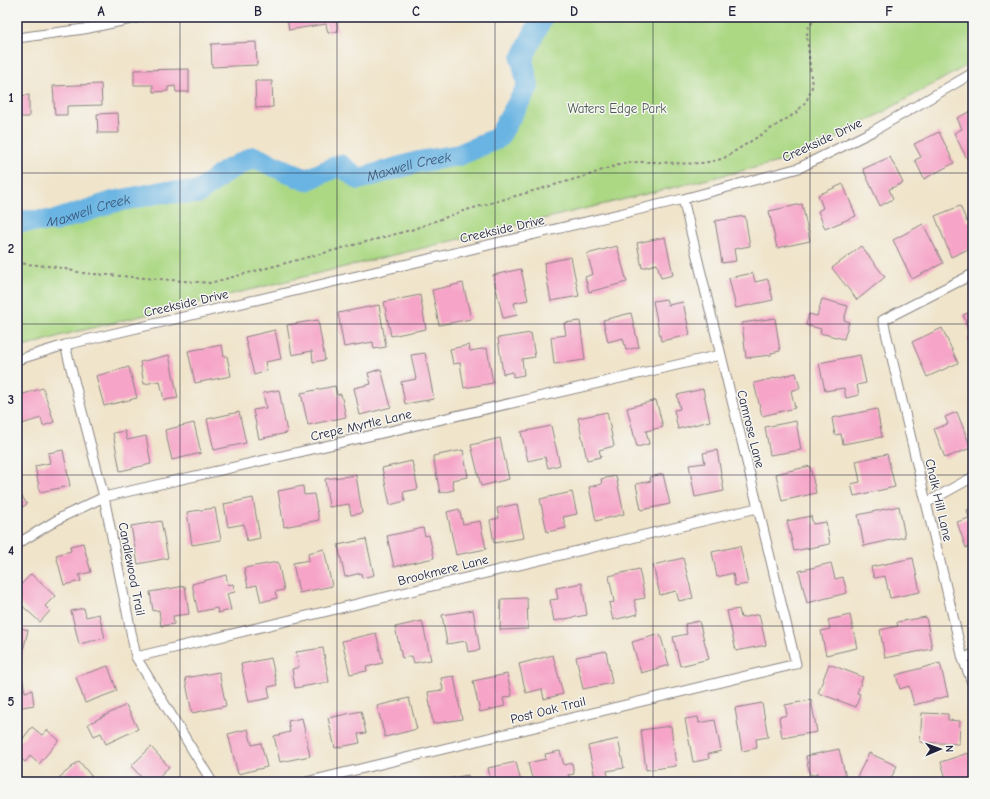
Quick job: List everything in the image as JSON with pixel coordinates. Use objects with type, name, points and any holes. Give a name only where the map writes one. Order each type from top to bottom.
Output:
[{"type":"street","points":[[17,38],[84,29],[141,17]]},
{"type":"street","name":"Creekside Drive","points":[[17,360],[65,345],[683,200],[799,168],[873,131],[973,73]]},
{"type":"street","name":"Camrose Lane","points":[[683,200],[796,664]]},
{"type":"street","name":"Chalk Hill Lane","points":[[973,274],[883,320],[963,659],[973,685]]},
{"type":"street","name":"Candlewood Trail","points":[[65,345],[104,497],[136,657],[212,782]]},
{"type":"street","name":"Crepe Myrtle Lane","points":[[17,544],[62,517],[104,497],[720,355]]},
{"type":"street","points":[[926,503],[973,477]]},
{"type":"street","name":"Brookmere Lane","points":[[136,657],[757,508]]},
{"type":"street","points":[[963,659],[973,654]]},
{"type":"street","name":"Post Oak Trail","points":[[306,782],[796,664]]},
{"type":"path","points":[[17,263],[57,267],[82,273],[210,283],[411,230],[463,211],[589,175],[610,167],[639,162],[697,164],[712,162],[724,158],[796,113],[807,100],[812,87],[806,35],[809,26],[818,17]]},
{"type":"green space","name":"Waters Edge Park","points":[[542,17],[973,17],[973,62],[833,140],[791,159],[63,335],[17,349],[17,221],[55,221],[113,202],[162,192],[198,193],[226,171],[254,157],[306,180],[340,165],[359,179],[418,162],[459,155],[498,138],[528,86],[522,59]]},
{"type":"building","points":[[287,17],[336,17],[338,31],[328,33],[326,24],[289,30]]},
{"type":"building","points":[[256,42],[257,65],[212,67],[211,44]]},
{"type":"building","points":[[189,69],[189,92],[176,92],[175,86],[168,87],[168,91],[153,92],[153,85],[134,85],[134,70]]},
{"type":"building","points":[[255,81],[272,81],[273,107],[256,108]]},
{"type":"building","points":[[101,84],[102,105],[67,106],[67,115],[55,115],[53,86]]},
{"type":"building","points":[[29,95],[29,117],[17,117],[17,96]]},
{"type":"building","points":[[973,110],[973,156],[967,159],[954,133],[962,129],[957,118]]},
{"type":"building","points":[[118,113],[119,133],[98,133],[97,114]]},
{"type":"building","points":[[939,132],[954,163],[924,179],[915,160],[921,157],[914,144]]},
{"type":"building","points":[[890,157],[903,183],[889,189],[893,199],[880,206],[863,169]]},
{"type":"building","points":[[843,184],[856,216],[825,229],[818,211],[823,208],[818,195]]},
{"type":"building","points":[[802,204],[810,241],[777,248],[769,211]]},
{"type":"building","points":[[960,206],[967,222],[973,220],[973,247],[951,257],[935,216]]},
{"type":"building","points":[[745,216],[750,246],[734,249],[736,261],[722,263],[715,221]]},
{"type":"building","points":[[923,224],[943,263],[912,279],[893,240]]},
{"type":"building","points":[[665,237],[673,275],[661,278],[657,264],[642,268],[637,243]]},
{"type":"building","points":[[617,246],[627,282],[589,292],[585,277],[593,274],[587,254]]},
{"type":"building","points":[[861,246],[885,277],[857,300],[832,268]]},
{"type":"building","points":[[571,257],[579,296],[551,301],[544,263]]},
{"type":"building","points":[[521,269],[528,300],[514,303],[517,315],[503,318],[493,275]]},
{"type":"building","points":[[753,273],[755,282],[768,279],[773,300],[736,308],[729,278]]},
{"type":"building","points":[[463,283],[471,319],[439,325],[432,290]]},
{"type":"building","points":[[420,295],[426,329],[391,336],[384,302]]},
{"type":"building","points":[[666,299],[668,305],[683,302],[690,335],[661,341],[653,301]]},
{"type":"building","points":[[822,299],[848,306],[844,320],[849,322],[844,339],[820,333],[821,329],[806,325],[809,314],[817,316]]},
{"type":"building","points":[[379,305],[386,347],[374,349],[373,342],[344,347],[338,313]]},
{"type":"building","points":[[973,311],[973,351],[967,338],[972,336],[963,315]]},
{"type":"building","points":[[631,313],[639,347],[626,350],[623,338],[608,342],[603,320]]},
{"type":"building","points":[[775,318],[780,351],[771,353],[771,355],[746,358],[742,323]]},
{"type":"building","points":[[318,320],[325,360],[313,362],[312,351],[292,355],[287,325]]},
{"type":"building","points":[[580,321],[585,360],[554,364],[551,337],[566,335],[564,323]]},
{"type":"building","points":[[942,328],[958,363],[927,377],[912,342]]},
{"type":"building","points":[[275,330],[281,359],[265,362],[267,371],[254,375],[245,337]]},
{"type":"building","points":[[531,333],[535,357],[522,359],[524,375],[513,377],[513,372],[503,374],[498,338]]},
{"type":"building","points":[[222,345],[224,356],[227,356],[231,376],[195,383],[188,351]]},
{"type":"building","points":[[469,345],[470,351],[487,348],[493,383],[464,388],[460,363],[453,364],[450,349]]},
{"type":"building","points":[[425,353],[434,399],[405,404],[401,382],[416,379],[411,355]]},
{"type":"building","points":[[169,355],[178,398],[164,400],[160,381],[144,384],[140,362]]},
{"type":"building","points":[[860,355],[866,383],[857,385],[859,395],[846,398],[844,388],[825,391],[819,363]]},
{"type":"building","points":[[129,367],[137,398],[104,406],[96,376]]},
{"type":"building","points":[[381,369],[391,407],[360,415],[354,388],[371,384],[368,373]]},
{"type":"building","points":[[796,373],[800,388],[791,391],[795,408],[762,416],[754,383]]},
{"type":"building","points":[[335,386],[337,395],[341,394],[346,417],[308,425],[301,393]]},
{"type":"building","points":[[43,388],[54,422],[43,426],[41,418],[22,424],[17,407],[17,396]]},
{"type":"building","points":[[703,389],[710,421],[678,429],[674,410],[680,409],[677,395]]},
{"type":"building","points":[[279,390],[287,433],[259,439],[253,410],[266,408],[263,393]]},
{"type":"building","points":[[656,400],[663,427],[646,431],[649,444],[637,447],[627,408]]},
{"type":"building","points":[[877,409],[882,437],[843,444],[841,434],[835,435],[832,418]]},
{"type":"building","points":[[239,412],[246,443],[214,450],[207,419]]},
{"type":"building","points":[[607,412],[614,446],[599,450],[601,457],[587,460],[578,418]]},
{"type":"building","points":[[957,412],[971,448],[945,458],[934,429],[948,424],[945,417]]},
{"type":"building","points":[[796,421],[801,450],[770,455],[765,427]]},
{"type":"building","points":[[194,423],[201,453],[172,460],[165,430]]},
{"type":"building","points":[[551,426],[560,465],[548,468],[545,457],[528,461],[521,432]]},
{"type":"building","points":[[125,431],[127,440],[146,436],[151,464],[120,471],[113,433]]},
{"type":"building","points":[[500,438],[509,479],[481,486],[471,445]]},
{"type":"building","points":[[63,450],[70,486],[40,492],[35,466],[50,463],[48,453]]},
{"type":"building","points":[[463,450],[468,477],[452,480],[454,490],[440,493],[433,456]]},
{"type":"building","points":[[717,450],[724,491],[695,497],[689,465],[705,463],[703,453]]},
{"type":"building","points":[[887,454],[895,487],[854,496],[851,484],[860,482],[856,461]]},
{"type":"building","points":[[412,461],[418,489],[403,492],[405,501],[390,505],[382,468]]},
{"type":"building","points":[[810,466],[816,493],[782,501],[776,474]]},
{"type":"building","points":[[663,474],[670,504],[641,510],[636,484],[651,481],[650,477]]},
{"type":"building","points":[[356,475],[362,513],[351,515],[349,504],[329,507],[325,479]]},
{"type":"building","points":[[616,476],[624,514],[596,521],[589,487],[602,484],[601,479]]},
{"type":"building","points":[[303,486],[304,495],[314,494],[319,520],[284,527],[278,491]]},
{"type":"building","points":[[17,489],[27,504],[17,511]]},
{"type":"building","points":[[572,492],[577,514],[563,517],[566,528],[547,532],[540,499]]},
{"type":"building","points":[[253,498],[260,538],[247,541],[244,524],[228,527],[224,504]]},
{"type":"building","points":[[517,504],[524,538],[494,543],[490,520],[499,518],[497,508]]},
{"type":"building","points":[[899,506],[905,537],[864,546],[858,515]]},
{"type":"building","points":[[215,508],[221,540],[192,545],[187,512]]},
{"type":"building","points":[[973,508],[973,546],[966,548],[957,522],[969,518],[967,510]]},
{"type":"building","points":[[459,509],[463,524],[480,521],[486,549],[456,555],[447,512]]},
{"type":"building","points":[[811,516],[813,524],[826,522],[830,544],[794,551],[787,521]]},
{"type":"building","points":[[161,521],[168,558],[138,564],[131,526]]},
{"type":"building","points":[[423,528],[425,536],[429,535],[434,558],[394,567],[387,536]]},
{"type":"building","points":[[366,539],[374,575],[362,578],[361,573],[345,577],[338,545]]},
{"type":"building","points":[[83,543],[91,572],[79,575],[81,581],[64,585],[56,555],[71,551],[70,546]]},
{"type":"building","points":[[740,546],[748,584],[735,586],[733,573],[717,577],[712,552]]},
{"type":"building","points":[[324,549],[332,586],[299,593],[293,563],[309,560],[308,553]]},
{"type":"building","points":[[683,558],[693,598],[679,601],[676,591],[660,595],[653,565]]},
{"type":"building","points":[[913,558],[920,592],[890,598],[885,576],[874,578],[871,567]]},
{"type":"building","points":[[278,562],[284,590],[275,592],[277,598],[261,602],[257,585],[248,587],[244,568]]},
{"type":"building","points":[[831,563],[835,579],[843,577],[847,593],[807,603],[799,571]]},
{"type":"building","points":[[639,569],[645,598],[634,600],[638,614],[613,620],[609,603],[614,602],[609,576]]},
{"type":"building","points":[[31,574],[55,596],[45,606],[50,611],[40,622],[17,601],[17,589]]},
{"type":"building","points":[[226,575],[228,585],[233,584],[235,592],[227,594],[231,610],[218,613],[217,608],[198,612],[192,584]]},
{"type":"building","points":[[582,583],[587,615],[554,621],[550,600],[558,599],[556,588]]},
{"type":"building","points":[[185,586],[189,614],[173,616],[174,624],[161,626],[159,610],[153,611],[150,592]]},
{"type":"building","points":[[527,598],[528,629],[500,630],[501,599]]},
{"type":"building","points":[[84,608],[86,617],[99,614],[105,638],[79,644],[71,611]]},
{"type":"building","points":[[739,609],[741,618],[759,614],[766,645],[736,651],[727,611]]},
{"type":"building","points":[[473,610],[480,650],[468,652],[466,641],[447,644],[442,615]]},
{"type":"building","points":[[850,615],[857,648],[826,655],[821,631],[830,629],[828,620]]},
{"type":"building","points":[[926,617],[932,649],[885,658],[880,630],[898,626],[897,622]]},
{"type":"building","points":[[422,621],[431,660],[414,663],[412,656],[402,658],[395,627]]},
{"type":"building","points":[[699,621],[709,659],[680,666],[673,637],[687,634],[685,624]]},
{"type":"building","points":[[17,627],[28,630],[20,664],[17,663]]},
{"type":"building","points":[[376,633],[383,663],[366,667],[367,671],[350,674],[342,641]]},
{"type":"building","points":[[660,634],[669,665],[641,673],[632,642]]},
{"type":"building","points":[[323,648],[329,682],[295,688],[292,669],[299,667],[296,652]]},
{"type":"building","points":[[606,651],[612,683],[583,689],[576,657]]},
{"type":"building","points":[[553,655],[563,694],[544,699],[542,689],[526,693],[519,664]]},
{"type":"building","points":[[271,658],[277,685],[268,687],[270,698],[249,702],[241,664]]},
{"type":"building","points":[[940,663],[948,696],[914,705],[909,686],[900,689],[896,675]]},
{"type":"building","points":[[829,664],[863,677],[857,693],[860,694],[856,707],[818,693]]},
{"type":"building","points":[[108,666],[117,691],[85,703],[76,677]]},
{"type":"building","points":[[219,672],[226,706],[192,713],[185,678]]},
{"type":"building","points":[[507,674],[512,696],[503,698],[505,706],[480,712],[473,681]]},
{"type":"building","points":[[454,676],[462,719],[433,724],[428,692],[443,690],[441,678]]},
{"type":"building","points":[[22,677],[25,692],[32,690],[34,705],[17,708],[17,678]]},
{"type":"building","points":[[409,698],[417,729],[385,737],[377,706]]},
{"type":"building","points":[[811,700],[817,732],[782,738],[779,717],[787,715],[785,705]]},
{"type":"building","points":[[762,703],[768,737],[756,739],[757,748],[742,751],[735,708]]},
{"type":"building","points":[[126,705],[138,729],[106,744],[101,733],[94,736],[88,724]]},
{"type":"building","points":[[361,711],[366,733],[358,734],[360,743],[335,748],[328,718]]},
{"type":"building","points":[[922,713],[948,714],[948,720],[960,721],[959,744],[920,742]]},
{"type":"building","points":[[698,717],[699,723],[715,720],[721,751],[708,754],[709,759],[693,762],[685,719]]},
{"type":"building","points":[[302,718],[310,756],[280,762],[274,736],[290,732],[288,721]]},
{"type":"building","points":[[671,726],[676,766],[646,770],[641,730]]},
{"type":"building","points":[[32,727],[42,735],[47,730],[59,740],[39,764],[30,756],[25,762],[17,755],[17,746]]},
{"type":"building","points":[[248,729],[252,745],[261,743],[267,767],[238,774],[228,734]]},
{"type":"building","points":[[618,739],[624,768],[607,771],[609,782],[596,782],[588,746]]},
{"type":"building","points":[[151,747],[169,767],[153,782],[146,782],[131,766]]},
{"type":"building","points":[[839,749],[847,782],[819,782],[818,773],[810,775],[806,756]]},
{"type":"building","points":[[560,751],[564,765],[572,763],[574,774],[568,775],[570,782],[533,782],[528,763],[546,759],[545,754]]},
{"type":"building","points":[[869,753],[897,766],[889,782],[866,782],[857,777]]},
{"type":"building","points":[[968,753],[973,767],[973,782],[947,782],[941,762]]},
{"type":"building","points":[[79,761],[96,782],[54,782]]},
{"type":"building","points":[[516,762],[521,782],[491,782],[488,768]]},
{"type":"building","points":[[468,775],[469,782],[437,782],[437,781]]},
{"type":"waterway","name":"Maxwell Creek","points":[[17,221],[55,221],[113,202],[162,192],[198,193],[226,171],[254,157],[306,180],[340,165],[359,179],[418,162],[459,155],[498,138],[528,86],[522,59],[542,17]]}]
